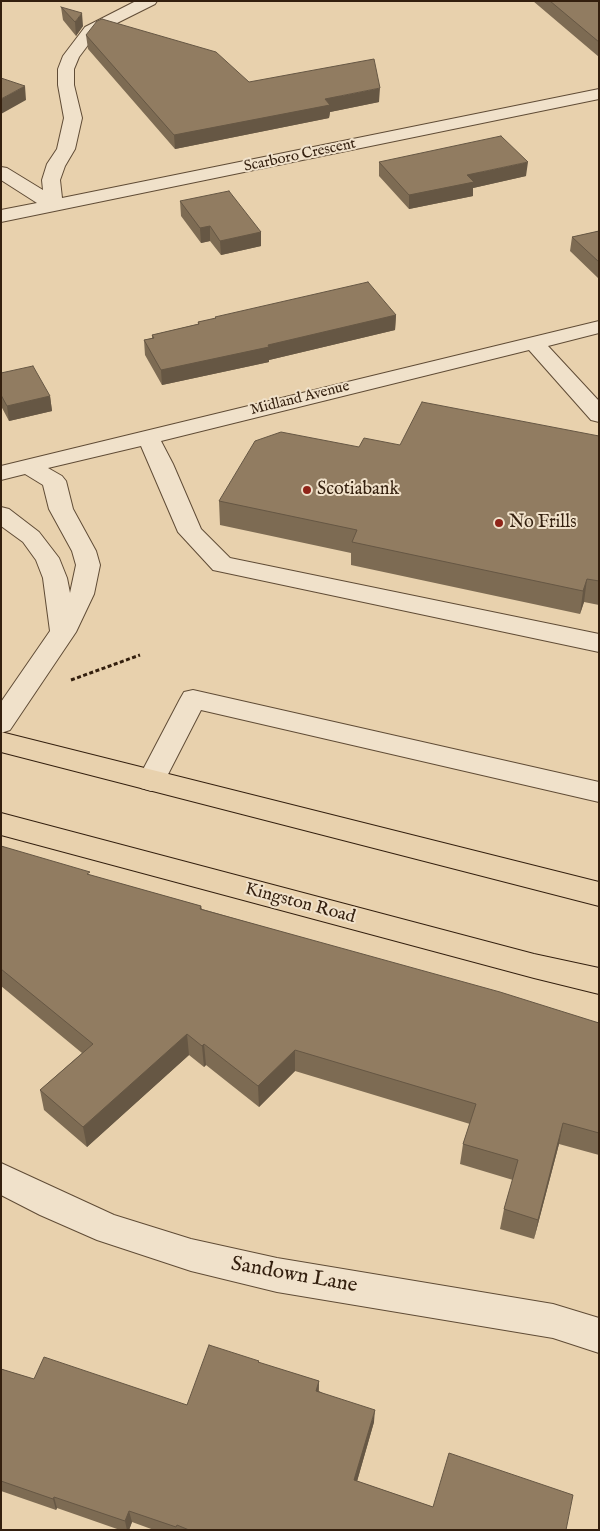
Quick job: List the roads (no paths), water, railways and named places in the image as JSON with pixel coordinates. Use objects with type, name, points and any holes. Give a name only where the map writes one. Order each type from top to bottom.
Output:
[{"type":"main road","points":[[1,742],[599,894]]},
{"type":"main road","name":"Kingston Road","points":[[1,824],[534,966],[599,981]]},
{"type":"street","points":[[53,205],[51,180],[56,164],[66,149],[73,118],[66,85],[66,69],[71,56],[91,30],[149,1]]},
{"type":"street","name":"Scarboro Crescent","points":[[1,216],[599,94]]},
{"type":"street","points":[[1,172],[53,205]]},
{"type":"street","name":"Midland Avenue","points":[[1,473],[599,326]]},
{"type":"street","points":[[533,342],[599,415]]},
{"type":"street","points":[[148,437],[162,464],[190,532],[222,564],[599,643]]},
{"type":"street","points":[[1,723],[29,685],[63,632],[82,594],[88,565],[84,551],[61,509],[54,481],[27,466]]},
{"type":"street","points":[[1,514],[31,537],[47,558],[55,578],[63,632]]},
{"type":"street","points":[[151,781],[193,699],[599,792]]},
{"type":"street","name":"Sandown Lane","points":[[1,1178],[59,1207],[109,1228],[198,1257],[277,1275],[553,1321],[599,1336]]},
{"type":"place","name":"Scotiabank","points":[[307,490]]},
{"type":"place","name":"No Frills","points":[[499,523]]}]
